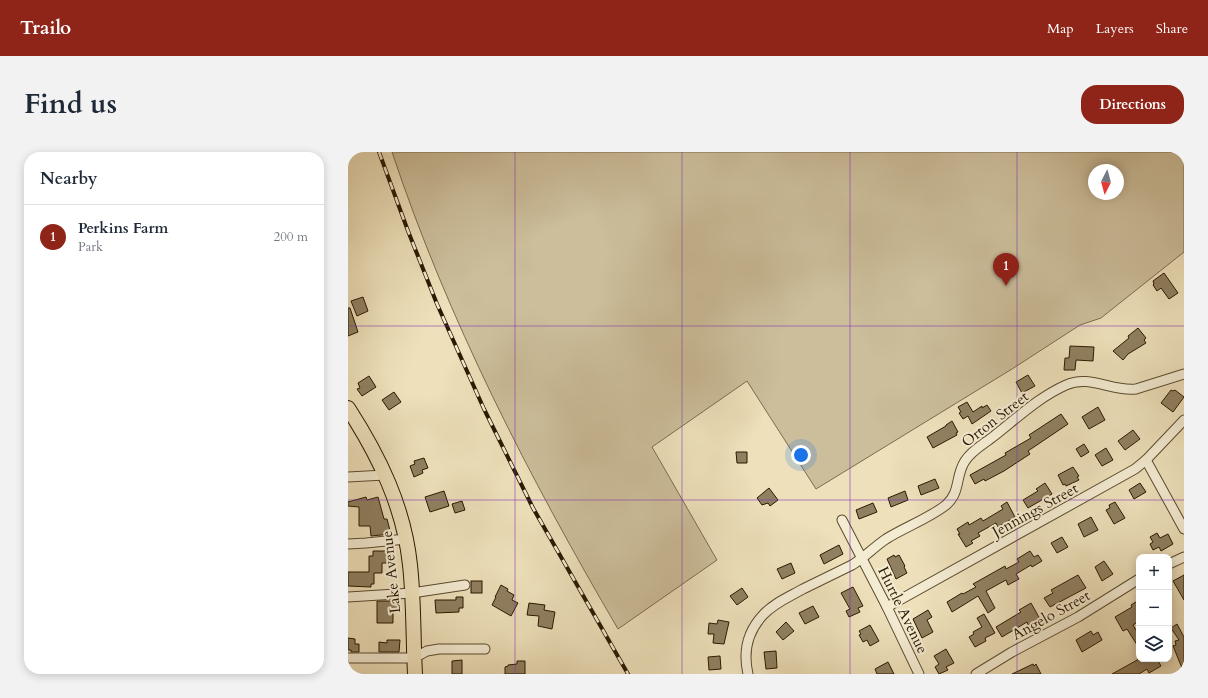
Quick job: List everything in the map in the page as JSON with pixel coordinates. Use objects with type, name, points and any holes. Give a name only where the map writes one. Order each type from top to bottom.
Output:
[{"type":"main road","name":"Lake Avenue","points":[[348,408],[376,455],[385,475],[397,504],[406,539],[410,564],[412,593],[415,674]]},
{"type":"street","name":"Orton Street","points":[[748,674],[746,660],[748,640],[754,627],[764,614],[786,598],[862,559],[882,542],[930,515],[949,502],[956,492],[962,466],[972,452],[1024,412],[1060,388],[1073,382],[1086,380],[1128,390],[1184,374]]},
{"type":"street","name":"Jennings Street","points":[[887,607],[909,596],[945,574],[985,554],[1135,469],[1146,460],[1184,420]]},
{"type":"street","points":[[1146,460],[1183,525]]},
{"type":"street","points":[[348,476],[385,475]]},
{"type":"street","name":"Hurtle Avenue","points":[[842,520],[887,607],[919,674]]},
{"type":"street","points":[[348,544],[366,544],[406,539]]},
{"type":"street","points":[[1172,563],[1184,557]]},
{"type":"street","name":"Angelo Street","points":[[976,674],[1012,652],[1083,614],[1136,581]]},
{"type":"street","points":[[348,597],[412,593],[465,585]]},
{"type":"street","points":[[348,658],[414,658],[425,652],[439,649],[485,648]]},
{"type":"shaded area","points":[[392,152],[1184,152],[1184,252],[1101,318],[1080,325],[1012,369],[816,489],[747,381],[652,447],[717,560],[618,629],[522,456],[465,337],[438,276]]},
{"type":"building","points":[[1164,273],[1178,293],[1169,299],[1161,288],[1157,291],[1153,285],[1153,281]]},
{"type":"building","points":[[363,297],[368,311],[357,316],[351,301]]},
{"type":"building","points":[[348,308],[350,308],[358,332],[348,336]]},
{"type":"building","points":[[1138,328],[1146,338],[1144,340],[1146,343],[1128,354],[1123,360],[1113,351],[1129,338],[1128,336]]},
{"type":"building","points":[[1070,346],[1094,347],[1093,361],[1076,360],[1075,370],[1064,370],[1065,358],[1069,358]]},
{"type":"building","points":[[1028,375],[1035,386],[1022,393],[1016,382]]},
{"type":"building","points":[[369,376],[376,387],[362,396],[357,389],[360,388],[358,383]]},
{"type":"building","points":[[1171,390],[1175,390],[1184,397],[1173,412],[1161,403]]},
{"type":"building","points":[[394,392],[401,402],[389,410],[382,400]]},
{"type":"building","points":[[967,402],[973,412],[982,406],[982,408],[987,405],[991,411],[972,424],[968,416],[963,419],[959,413],[961,412],[958,407]]},
{"type":"building","points":[[1098,407],[1105,420],[1089,429],[1082,417]]},
{"type":"building","points":[[1061,414],[1068,424],[1028,451],[1030,454],[1004,471],[985,481],[984,479],[975,484],[970,475],[1006,455],[1005,453],[1031,438],[1029,435]]},
{"type":"building","points":[[952,421],[958,432],[956,433],[957,435],[933,448],[927,437]]},
{"type":"building","points":[[1133,430],[1140,439],[1125,450],[1118,441]]},
{"type":"building","points":[[1084,444],[1089,452],[1081,457],[1076,449]]},
{"type":"building","points":[[1106,448],[1113,460],[1102,466],[1095,455]]},
{"type":"building","points":[[736,452],[747,452],[747,463],[737,463]]},
{"type":"building","points":[[424,458],[428,468],[422,470],[423,473],[414,477],[410,466],[415,464],[414,461]]},
{"type":"building","points":[[1073,467],[1079,476],[1077,477],[1079,480],[1066,486],[1065,484],[1063,485],[1058,475]]},
{"type":"building","points":[[935,479],[939,488],[921,495],[918,486]]},
{"type":"building","points":[[1045,483],[1052,494],[1028,508],[1023,500],[1038,491],[1036,489]]},
{"type":"building","points":[[1140,483],[1146,492],[1134,499],[1129,490]]},
{"type":"building","points":[[769,488],[778,500],[770,506],[768,503],[762,505],[757,498]]},
{"type":"building","points":[[444,491],[449,506],[430,512],[425,497]]},
{"type":"building","points":[[905,491],[908,500],[891,507],[888,498]]},
{"type":"building","points":[[366,497],[367,500],[378,497],[384,519],[387,519],[391,534],[371,536],[370,526],[359,526],[359,507],[348,506],[348,502]]},
{"type":"building","points":[[462,501],[465,510],[455,513],[452,504]]},
{"type":"building","points":[[1007,502],[1015,517],[998,527],[996,523],[978,533],[980,536],[971,541],[973,543],[966,547],[958,534],[960,534],[957,529],[968,522],[969,525],[981,518],[983,521],[1003,509],[1001,506]]},
{"type":"building","points":[[1115,502],[1125,518],[1114,524],[1106,510],[1110,508],[1109,505]]},
{"type":"building","points":[[873,503],[877,512],[859,519],[856,510]]},
{"type":"building","points":[[1091,517],[1098,530],[1084,537],[1078,524]]},
{"type":"building","points":[[1157,533],[1160,538],[1168,534],[1173,544],[1161,551],[1159,547],[1153,550],[1150,544],[1153,542],[1150,537]]},
{"type":"building","points":[[1062,537],[1068,547],[1057,553],[1051,543]]},
{"type":"building","points":[[839,545],[843,554],[824,564],[820,555]]},
{"type":"building","points":[[373,551],[390,551],[390,563],[382,563],[382,573],[374,573],[374,584],[371,584],[371,587],[348,586],[348,572],[369,572],[369,556],[373,556]]},
{"type":"building","points":[[1030,551],[1034,557],[1038,555],[1042,561],[1032,567],[1031,565],[1016,574],[1019,579],[1008,585],[1006,580],[986,591],[995,608],[988,613],[978,596],[952,612],[947,602],[976,587],[973,584],[1005,566],[1006,569],[1019,562],[1017,559]]},
{"type":"building","points":[[894,555],[895,557],[899,555],[907,573],[896,579],[887,559]]},
{"type":"building","points":[[1104,561],[1113,574],[1102,581],[1095,567]]},
{"type":"building","points":[[791,563],[795,573],[782,579],[777,569]]},
{"type":"building","points":[[1078,575],[1086,588],[1050,607],[1044,598],[1053,593],[1051,590]]},
{"type":"building","points":[[1184,575],[1184,600],[1173,581]]},
{"type":"building","points":[[471,581],[482,581],[482,593],[471,593]]},
{"type":"building","points":[[501,585],[514,595],[512,600],[518,603],[511,616],[492,605]]},
{"type":"building","points":[[853,587],[863,606],[858,608],[860,612],[849,617],[846,611],[850,609],[841,593]]},
{"type":"building","points":[[742,588],[748,597],[737,605],[730,596]]},
{"type":"building","points":[[456,597],[463,597],[463,608],[459,608],[459,612],[436,613],[435,600],[456,600]]},
{"type":"building","points":[[377,601],[397,601],[398,610],[393,610],[393,623],[377,623]]},
{"type":"building","points":[[1136,602],[1136,623],[1133,625],[1136,630],[1136,643],[1127,629],[1123,631],[1115,617],[1132,607],[1131,605]]},
{"type":"building","points":[[529,603],[545,605],[544,610],[555,612],[552,629],[538,626],[539,616],[527,615]]},
{"type":"building","points":[[1031,603],[1040,619],[1028,625],[1027,622],[1002,637],[996,627],[1021,612],[1019,610]]},
{"type":"building","points":[[813,606],[819,617],[805,624],[799,613]]},
{"type":"building","points":[[928,610],[932,617],[927,620],[933,632],[922,638],[913,619]]},
{"type":"building","points":[[984,614],[995,633],[985,638],[986,641],[975,647],[969,637],[974,634],[973,632],[982,627],[977,618]]},
{"type":"building","points":[[718,620],[729,622],[724,644],[713,643],[714,634],[708,634],[709,623],[717,624]]},
{"type":"building","points":[[786,622],[794,631],[783,640],[776,632]]},
{"type":"building","points":[[1177,624],[1184,637],[1184,668],[1182,668],[1173,646],[1176,645],[1175,641],[1179,640],[1172,627]]},
{"type":"building","points":[[870,625],[879,641],[870,646],[867,640],[863,642],[859,635],[861,634],[859,631]]},
{"type":"building","points":[[1091,631],[1093,635],[1098,632],[1102,640],[1082,652],[1076,640]]},
{"type":"building","points":[[348,638],[355,639],[355,644],[359,644],[359,652],[351,652],[351,650],[348,650]]},
{"type":"building","points":[[387,640],[400,640],[399,652],[379,652],[379,642],[387,643]]},
{"type":"building","points":[[946,649],[954,663],[946,667],[948,670],[939,674],[935,667],[939,664],[934,656]]},
{"type":"building","points":[[776,651],[777,668],[766,669],[764,652]]},
{"type":"building","points":[[720,656],[721,669],[709,670],[708,657]]},
{"type":"building","points":[[462,660],[462,674],[452,674],[452,661]]},
{"type":"building","points":[[517,661],[525,661],[525,674],[505,674],[505,667],[508,665],[517,664]]},
{"type":"building","points":[[1136,661],[1136,662],[1159,662],[1161,666],[1149,673],[1147,669],[1139,674],[1112,674]]},
{"type":"building","points":[[888,662],[894,674],[877,674],[875,669]]},
{"type":"building","points":[[1033,664],[1034,666],[1036,664],[1041,674],[1012,674]]},
{"type":"railway","points":[[379,152],[437,304],[484,409],[533,508],[628,674]]},
{"type":"place","name":"Perkins Farm","points":[[1006,286]]}]
